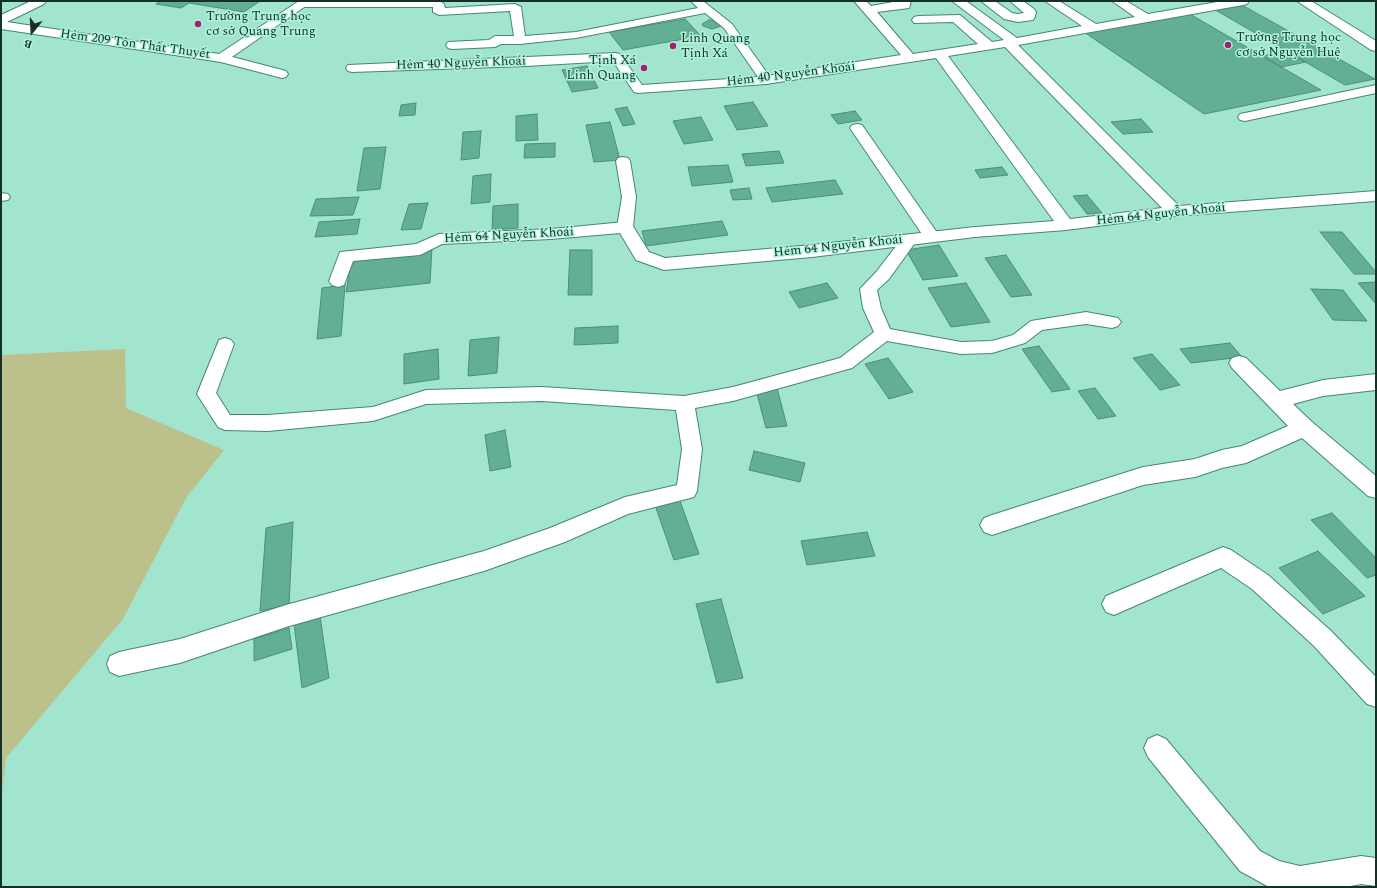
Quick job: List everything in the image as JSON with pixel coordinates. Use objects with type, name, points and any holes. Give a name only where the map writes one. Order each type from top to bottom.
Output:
[{"type":"street","points":[[1,20],[40,1]]},
{"type":"street","points":[[864,6],[905,5],[905,1]]},
{"type":"street","points":[[958,1],[1012,43],[1175,212]]},
{"type":"street","points":[[987,1],[1008,16],[1018,18],[1029,17],[1030,12],[1016,1]]},
{"type":"street","points":[[1051,1],[1094,28]]},
{"type":"street","points":[[1118,1],[1146,18]]},
{"type":"street","name":"Hẻm 40 Nguyễn Khoái","points":[[766,80],[1012,43],[1242,1]]},
{"type":"street","points":[[1303,1],[1376,48]]},
{"type":"street","points":[[221,58],[305,3]]},
{"type":"street","points":[[864,6],[910,58]]},
{"type":"street","points":[[918,20],[956,18],[989,46]]},
{"type":"street","points":[[1018,18],[1045,36]]},
{"type":"street","name":"Hẻm 209 Tôn Thất Thuyết","points":[[1,25],[221,58]]},
{"type":"street","points":[[939,53],[1066,225]]},
{"type":"street","name":"Hẻm 64 Nguyễn Khoái","points":[[338,281],[346,256],[420,249],[439,239],[551,234],[624,227],[642,256],[664,264],[1066,225],[1175,212],[1376,196]]},
{"type":"street","points":[[1239,363],[1304,428],[1376,489]]},
{"type":"street","points":[[1276,400],[1323,388],[1376,382]]},
{"type":"street","points":[[992,525],[1143,476],[1195,468],[1222,459],[1246,454],[1304,428]]},
{"type":"lane","points":[[696,1],[728,26],[766,80]]},
{"type":"lane","points":[[305,3],[439,4],[439,12],[477,5],[515,7],[520,40]]},
{"type":"lane","points":[[452,45],[495,43],[495,40],[520,40],[576,35],[706,10]]},
{"type":"lane","name":"Hẻm 40 Nguyễn Khoái","points":[[352,68],[526,62],[616,57],[638,89],[766,80]]},
{"type":"lane","points":[[221,58],[282,74]]},
{"type":"lane","points":[[1245,117],[1376,89]]},
{"type":"lane","points":[[857,128],[932,237]]},
{"type":"lane","points":[[623,161],[629,197],[624,227]]},
{"type":"lane","points":[[884,334],[872,308],[868,289],[883,275],[909,240]]},
{"type":"lane","points":[[225,344],[206,394],[225,422],[268,423],[373,414],[426,397],[542,394],[684,402],[733,394],[846,363],[884,334],[962,348],[992,347],[1019,339],[1037,325],[1086,318],[1112,322]]},
{"type":"lane","points":[[119,664],[180,651],[286,616],[484,561],[557,535],[625,506],[687,491],[692,449],[684,402]]},
{"type":"lane","points":[[1114,604],[1223,557],[1260,582],[1306,623],[1376,695]]},
{"type":"lane","points":[[1157,748],[1250,861],[1275,875],[1300,880],[1361,870],[1376,872]]},
{"type":"green space","points":[[125,349],[126,408],[224,450],[186,498],[123,619],[6,758],[1,802],[1,355]]},
{"type":"building","points":[[161,1],[260,1],[244,12],[189,3],[181,8],[156,4]]},
{"type":"building","points":[[1240,4],[1375,79],[1345,85],[1212,8]]},
{"type":"building","points":[[1188,13],[1321,90],[1204,114],[1084,32]]},
{"type":"building","points":[[685,19],[701,36],[623,50],[609,32]]},
{"type":"building","points":[[709,20],[715,20],[722,24],[721,26],[712,29],[703,26],[702,24]]},
{"type":"building","points":[[1287,51],[1306,62],[1281,67],[1262,56]]},
{"type":"building","points":[[587,66],[598,88],[572,92],[562,70]]},
{"type":"building","points":[[753,102],[768,126],[737,130],[724,106]]},
{"type":"building","points":[[416,103],[415,115],[399,116],[401,105]]},
{"type":"building","points":[[627,107],[635,124],[623,126],[615,109]]},
{"type":"building","points":[[855,111],[862,120],[838,124],[831,115]]},
{"type":"building","points":[[537,114],[538,140],[516,141],[516,116]]},
{"type":"building","points":[[701,117],[713,140],[684,144],[673,121]]},
{"type":"building","points":[[1141,119],[1153,132],[1123,134],[1111,122]]},
{"type":"building","points":[[610,122],[620,160],[594,162],[586,125]]},
{"type":"building","points":[[481,131],[479,158],[461,160],[463,132]]},
{"type":"building","points":[[555,143],[555,157],[524,158],[525,144]]},
{"type":"building","points":[[386,147],[380,189],[357,191],[364,148]]},
{"type":"building","points":[[779,151],[784,163],[746,166],[742,154]]},
{"type":"building","points":[[728,165],[733,182],[692,186],[688,167]]},
{"type":"building","points":[[1002,167],[1008,175],[980,178],[975,170]]},
{"type":"building","points":[[491,174],[490,202],[471,204],[473,176]]},
{"type":"building","points":[[835,180],[843,194],[772,202],[766,188]]},
{"type":"building","points":[[749,188],[752,199],[733,200],[730,190]]},
{"type":"building","points":[[1087,195],[1102,213],[1087,214],[1073,196]]},
{"type":"building","points":[[359,197],[353,215],[310,216],[316,199]]},
{"type":"building","points":[[428,203],[421,229],[401,230],[409,204]]},
{"type":"building","points":[[518,204],[518,228],[492,230],[493,206]]},
{"type":"building","points":[[360,219],[357,234],[315,237],[319,222]]},
{"type":"building","points":[[722,221],[728,235],[646,246],[642,231]]},
{"type":"building","points":[[1320,232],[1342,232],[1376,272],[1376,274],[1354,274]]},
{"type":"building","points":[[939,245],[958,276],[923,280],[906,250]]},
{"type":"building","points":[[432,248],[430,283],[346,292],[352,256]]},
{"type":"building","points":[[570,250],[592,250],[592,295],[568,295]]},
{"type":"building","points":[[1006,255],[1032,295],[1011,297],[985,258]]},
{"type":"building","points":[[1376,282],[1376,304],[1358,283]]},
{"type":"building","points":[[827,283],[838,298],[799,308],[789,292]]},
{"type":"building","points":[[966,283],[990,322],[951,327],[928,288]]},
{"type":"building","points":[[345,285],[341,336],[317,339],[322,288]]},
{"type":"building","points":[[1311,289],[1343,290],[1367,321],[1333,320]]},
{"type":"building","points":[[618,326],[618,343],[574,345],[575,328]]},
{"type":"building","points":[[499,337],[497,373],[468,376],[470,340]]},
{"type":"building","points":[[1230,343],[1242,357],[1191,363],[1180,349]]},
{"type":"building","points":[[1039,346],[1070,389],[1052,392],[1022,349]]},
{"type":"building","points":[[438,349],[439,379],[404,384],[404,354]]},
{"type":"building","points":[[1152,354],[1180,385],[1160,390],[1133,358]]},
{"type":"building","points":[[888,358],[913,392],[889,399],[865,364]]},
{"type":"building","points":[[777,388],[787,426],[766,428],[756,390]]},
{"type":"building","points":[[1095,388],[1116,416],[1098,419],[1078,391]]},
{"type":"building","points":[[505,430],[511,467],[490,471],[485,435]]},
{"type":"building","points":[[754,451],[805,463],[800,482],[749,470]]},
{"type":"building","points":[[679,498],[699,554],[674,560],[655,505]]},
{"type":"building","points":[[1332,513],[1376,558],[1376,575],[1367,578],[1311,520]]},
{"type":"building","points":[[293,522],[289,605],[260,611],[266,528]]},
{"type":"building","points":[[867,532],[875,556],[807,565],[801,541]]},
{"type":"building","points":[[1318,551],[1365,596],[1323,614],[1279,568]]},
{"type":"building","points":[[721,599],[743,678],[717,683],[696,604]]},
{"type":"building","points":[[320,616],[329,678],[302,688],[294,624]]},
{"type":"building","points":[[289,628],[292,649],[254,661],[254,639]]},
{"type":"place","name":"Trường Trung học cơ sở Quang Trung","points":[[198,24]]},
{"type":"place","name":"Trường Trung học cơ sở Nguyễn Huệ","points":[[1228,45]]},
{"type":"place","name":"Linh Quang Tịnh Xá","points":[[673,46]]},
{"type":"place","name":"Tịnh Xá Linh Quang","points":[[644,68]]}]
